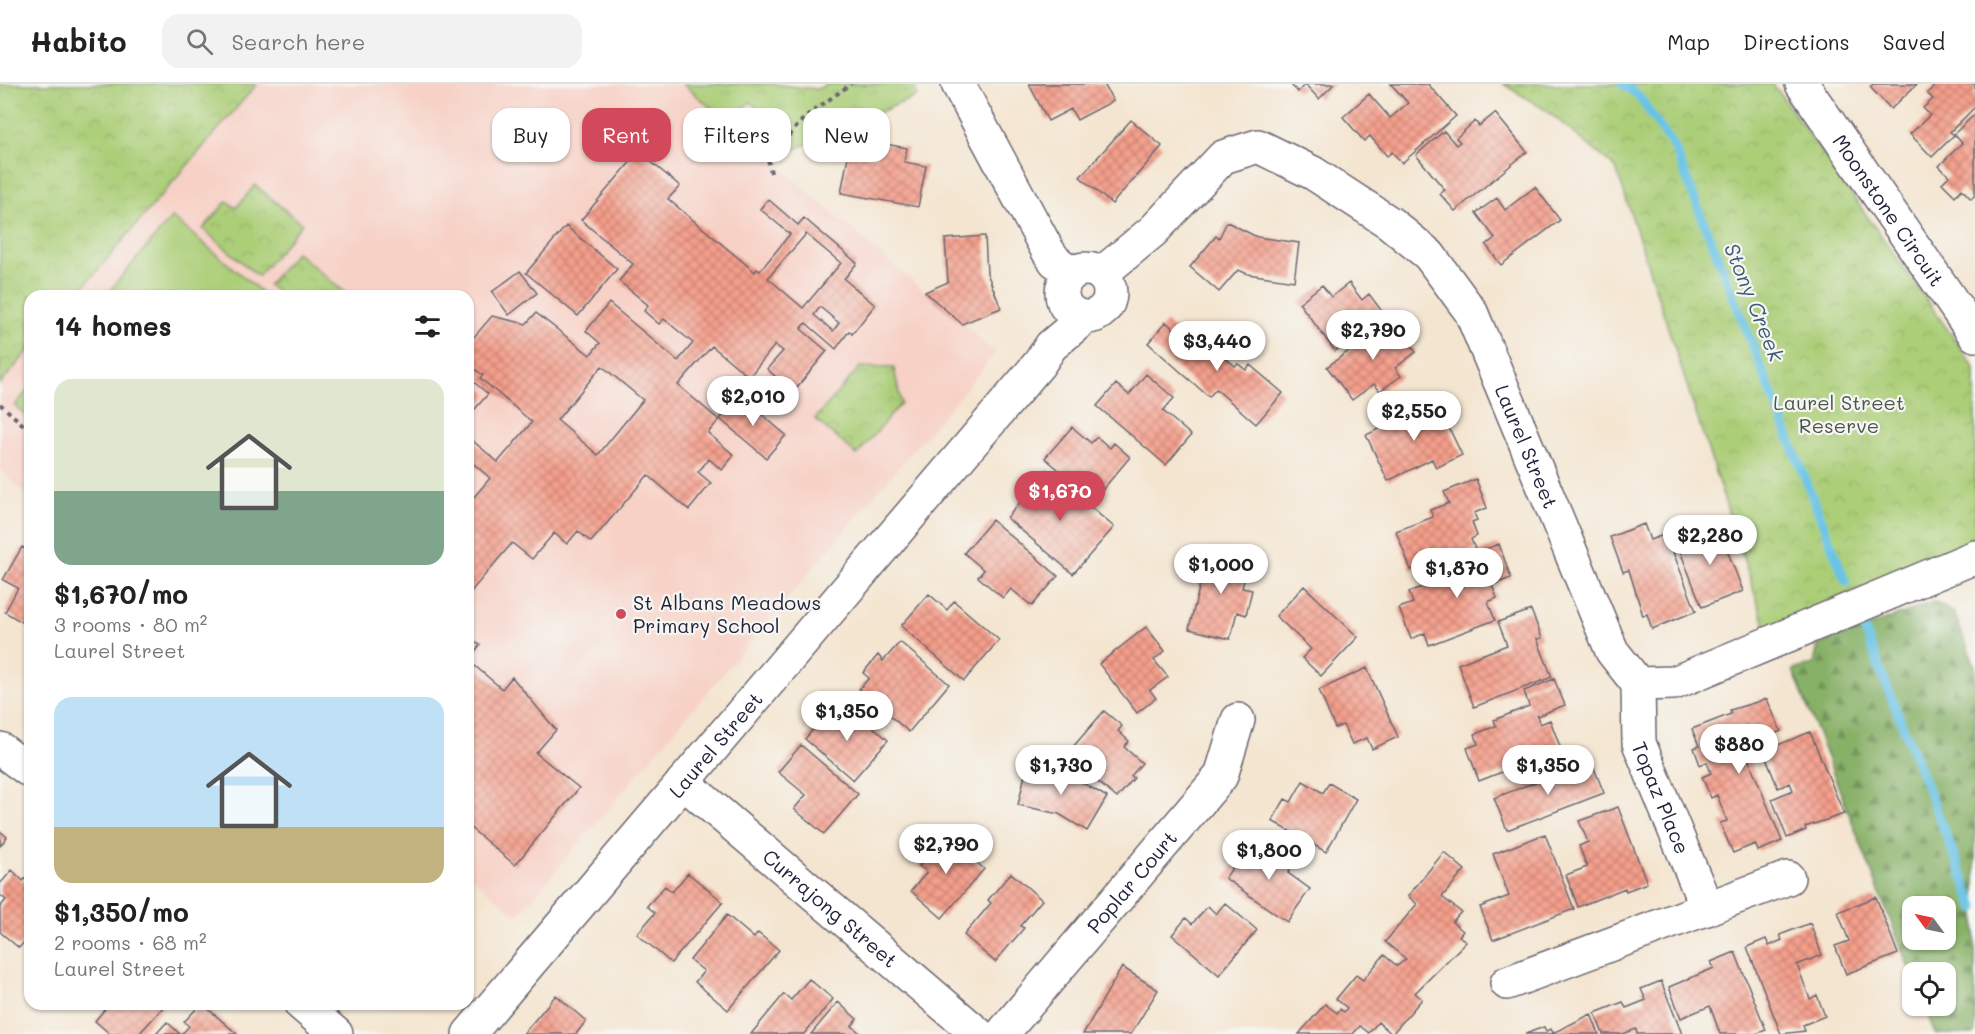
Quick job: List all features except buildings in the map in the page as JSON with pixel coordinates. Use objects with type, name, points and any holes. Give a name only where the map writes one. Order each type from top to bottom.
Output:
[{"type":"street","points":[[958,84],[1048,251],[1080,292]]},
{"type":"street","name":"Moonstone Circuit","points":[[1802,84],[1975,335]]},
{"type":"street","name":"Laurel Street","points":[[468,1033],[1039,364],[1080,292],[1153,231],[1223,157],[1258,146],[1313,173],[1390,223],[1429,255],[1471,312],[1612,651],[1638,684]]},
{"type":"street","points":[[1638,684],[1674,683],[1975,557]]},
{"type":"street","name":"Topaz Place","points":[[1638,684],[1639,743],[1707,909]]},
{"type":"street","name":"Poplar Court","points":[[1002,1034],[1221,776],[1238,720]]},
{"type":"street","points":[[0,749],[24,767]]},
{"type":"street","name":"Currajong Street","points":[[683,782],[978,1034]]},
{"type":"street","points":[[1508,983],[1788,878]]},
{"type":"street","points":[[308,1010],[336,1034]]},
{"type":"path","points":[[771,173],[768,159],[806,116],[851,84]]},
{"type":"path","points":[[0,404],[24,426]]},
{"type":"shaded area","name":"St Albans Meadows Primary School","points":[[257,84],[683,84],[711,108],[683,108],[683,162],[774,162],[996,353],[517,916],[474,879],[474,290],[81,290]]},
{"type":"shaded area","points":[[24,356],[24,492],[0,471],[0,384]]},
{"type":"green space","points":[[0,84],[257,84],[80,290],[24,290],[24,356],[0,384]]},
{"type":"green space","points":[[683,84],[772,84],[817,89],[829,84],[914,84],[917,96],[889,108],[803,108],[803,146],[791,151],[791,108],[757,108],[750,102],[745,108],[711,108]]},
{"type":"green space","name":"Laurel Street Reserve","points":[[1503,84],[1773,84],[1975,368],[1975,540],[1766,628],[1616,168],[1546,110]]},
{"type":"green space","points":[[255,185],[302,224],[258,276],[203,229],[227,201],[236,208]]},
{"type":"green space","points":[[172,217],[259,290],[110,290]]},
{"type":"green space","points":[[296,252],[342,290],[274,290],[268,285]]},
{"type":"green space","points":[[860,367],[894,368],[901,403],[857,455],[815,419]]},
{"type":"green space","points":[[24,395],[24,414],[15,406]]},
{"type":"green space","points":[[1934,602],[1954,613],[1975,667],[1975,1034],[1935,1034],[1928,1016],[1956,1016],[1956,962],[1907,962],[1793,670],[1814,664],[1818,645]]},
{"type":"waterway","name":"Stony Creek","points":[[1622,84],[1638,95],[1675,149],[1846,582]]},
{"type":"waterway","name":"Stony Creek","points":[[1863,626],[1975,908]]},
{"type":"place","name":"St Albans Meadows Primary School","points":[[621,614]]}]
